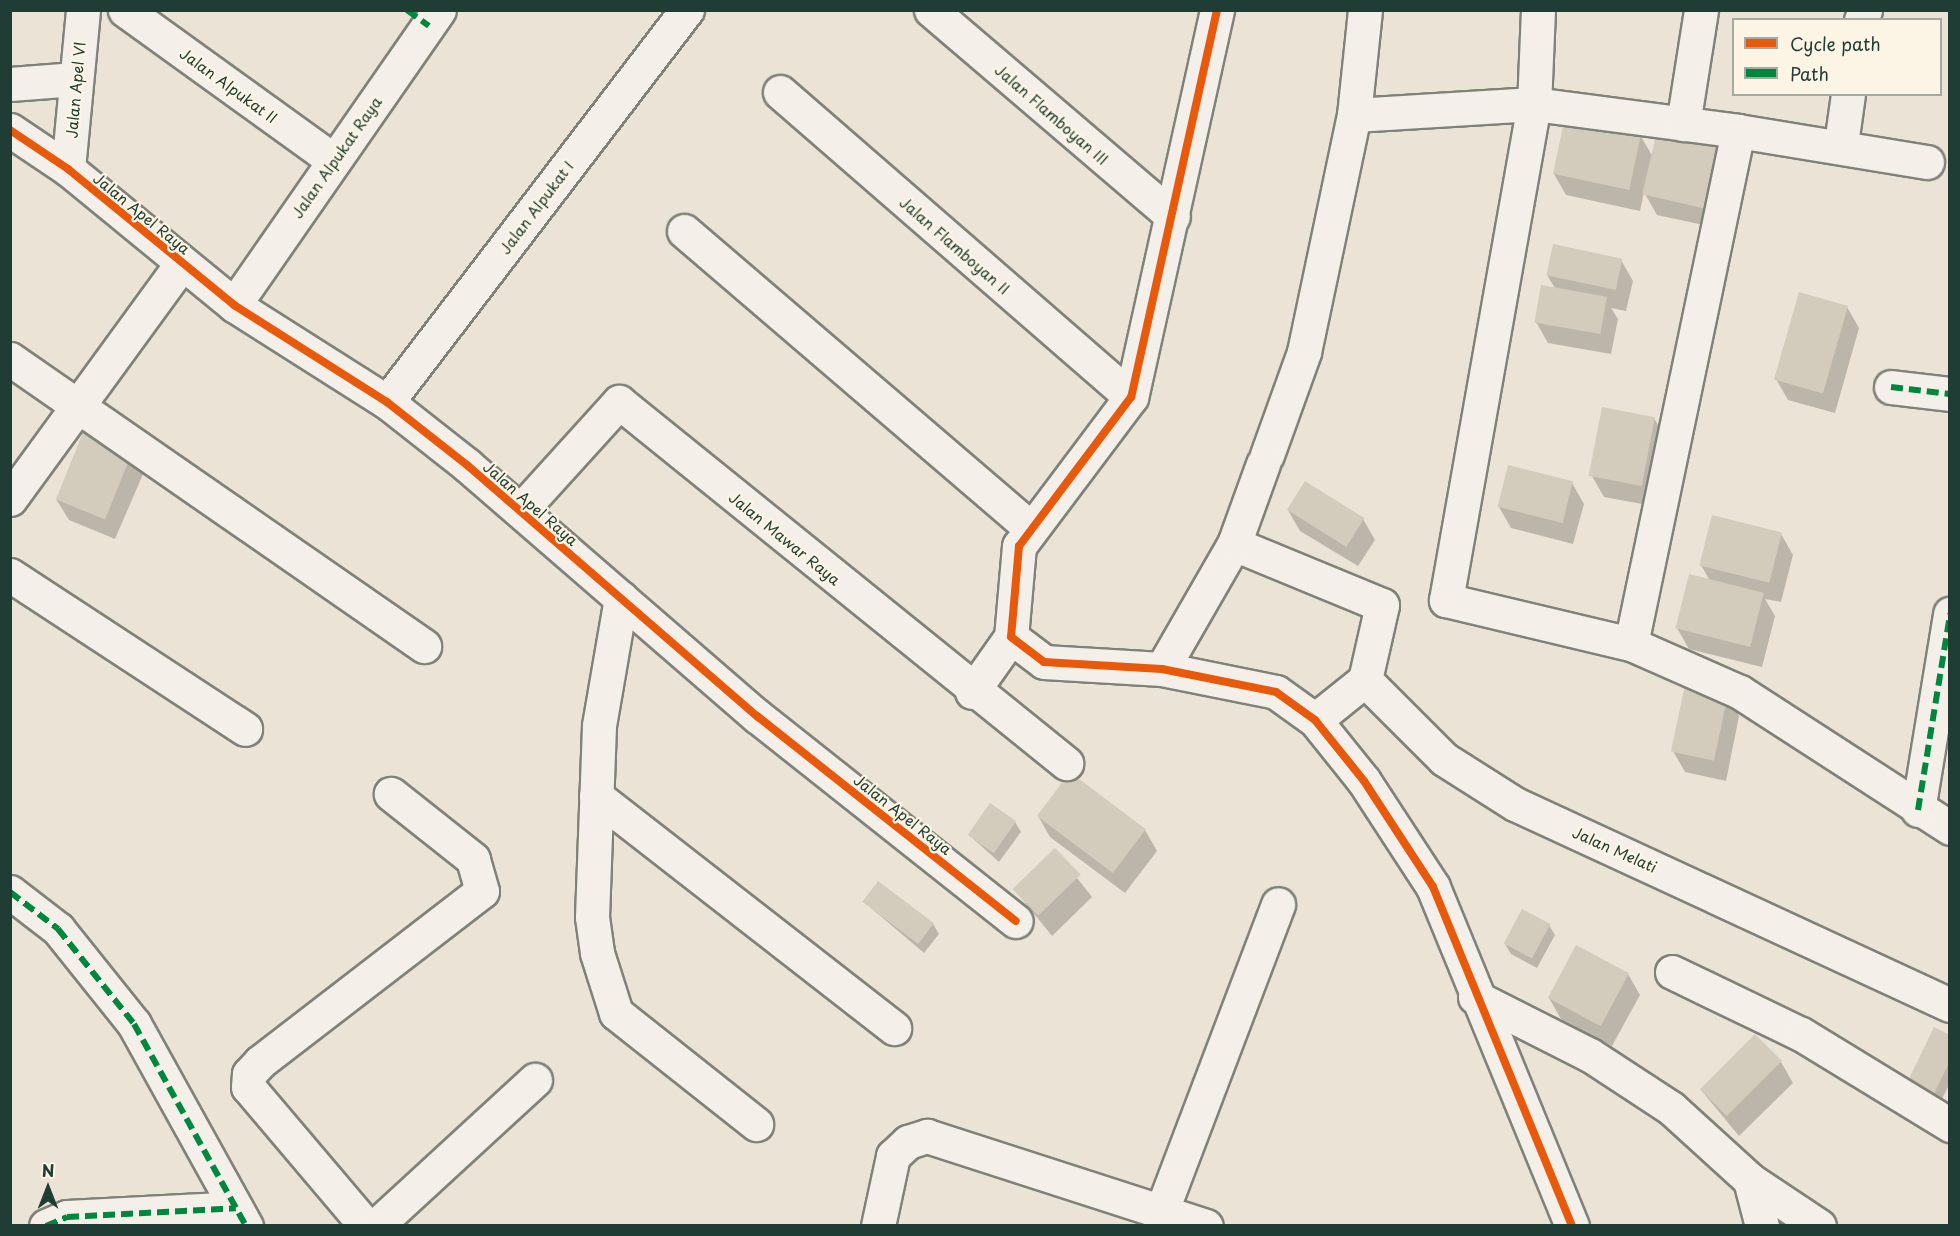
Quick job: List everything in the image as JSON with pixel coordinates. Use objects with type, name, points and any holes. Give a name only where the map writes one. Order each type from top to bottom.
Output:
[{"type":"street","name":"Jalan Apel VI","points":[[68,169],[82,10]]},
{"type":"street","name":"Jalan Alpukat II","points":[[125,10],[333,160]]},
{"type":"street","name":"Jalan Flamboyan III","points":[[931,10],[1173,217]]},
{"type":"street","points":[[1162,669],[1234,544],[1304,352],[1354,115],[1365,10]]},
{"type":"street","points":[[1538,10],[1534,104],[1446,600],[1631,644],[1740,692],[1918,810],[1950,828]]},
{"type":"street","points":[[1683,124],[1701,10]]},
{"type":"street","name":"Jalan Alpukat I","points":[[387,402],[685,11]]},
{"type":"street","points":[[972,692],[1011,637],[1017,555],[1030,528],[1131,397],[1173,217],[1210,15]]},
{"type":"street","name":"Jalan Alpukat Raya","points":[[234,305],[333,160],[425,16]]},
{"type":"street","points":[[10,84],[76,80]]},
{"type":"street","name":"Jalan Flamboyan II","points":[[780,92],[1131,397]]},
{"type":"street","points":[[1842,144],[1848,96]]},
{"type":"street","points":[[1354,115],[1534,104],[1842,144],[1927,162]]},
{"type":"street","name":"Jalan Apel Raya","points":[[10,130],[68,169],[234,305],[387,402],[521,510],[758,716],[1016,921]]},
{"type":"street","points":[[1631,644],[1738,131]]},
{"type":"street","points":[[684,231],[1030,528]]},
{"type":"street","points":[[10,499],[182,262]]},
{"type":"street","points":[[10,359],[81,404],[424,646]]},
{"type":"street","points":[[1891,387],[1950,394]]},
{"type":"street","name":"Jalan Mawar Raya","points":[[521,510],[619,402],[972,692],[1066,763]]},
{"type":"street","points":[[1234,544],[1382,605],[1365,680],[1315,720]]},
{"type":"street","points":[[10,575],[245,729]]},
{"type":"street","points":[[621,598],[598,726],[592,917],[616,1013],[756,1124]]},
{"type":"street","points":[[1918,810],[1950,614]]},
{"type":"street","points":[[1011,637],[1044,662],[1162,669],[1276,692],[1315,720],[1364,781],[1433,887],[1475,998],[1572,1226]]},
{"type":"street","name":"Jalan Melati","points":[[1365,680],[1443,759],[1515,804],[1950,1005]]},
{"type":"street","points":[[366,1226],[248,1087],[249,1074],[260,1062],[482,891],[473,859],[391,794]]},
{"type":"street","points":[[596,796],[894,1028]]},
{"type":"street","points":[[10,892],[58,929],[134,1024],[241,1217],[67,1217],[46,1226]]},
{"type":"street","points":[[1162,1210],[1278,904]]},
{"type":"street","points":[[1672,972],[1801,1034],[1950,1125]]},
{"type":"street","points":[[1475,998],[1590,1055],[1671,1108],[1750,1180],[1819,1226]]},
{"type":"street","points":[[376,1226],[535,1080]]},
{"type":"street","points":[[878,1226],[893,1156],[908,1143],[927,1136],[1206,1226]]},
{"type":"street","points":[[1750,1180],[1762,1226]]},
{"type":"building","points":[[1565,117],[1641,133],[1629,190],[1553,174]]},
{"type":"building","points":[[1658,126],[1725,142],[1709,210],[1642,194]]},
{"type":"building","points":[[1553,244],[1622,259],[1616,290],[1546,275]]},
{"type":"building","points":[[1541,285],[1607,297],[1600,334],[1534,322]]},
{"type":"building","points":[[1799,292],[1848,306],[1823,394],[1774,379]]},
{"type":"building","points":[[1602,407],[1655,417],[1642,486],[1589,476]]},
{"type":"building","points":[[84,430],[133,450],[105,519],[56,500]]},
{"type":"building","points":[[1508,465],[1573,481],[1563,523],[1498,507]]},
{"type":"building","points":[[1305,481],[1364,518],[1346,547],[1287,510]]},
{"type":"building","points":[[1712,515],[1782,532],[1769,583],[1699,565]]},
{"type":"building","points":[[1689,574],[1764,593],[1750,647],[1675,628]]},
{"type":"building","points":[[1685,685],[1728,694],[1714,761],[1671,752]]},
{"type":"building","points":[[1070,772],[1146,829],[1113,873],[1037,816]]},
{"type":"building","points":[[990,803],[1016,821],[994,853],[968,835]]},
{"type":"building","points":[[1055,848],[1081,875],[1038,916],[1013,889]]},
{"type":"building","points":[[878,881],[934,923],[918,944],[862,902]]},
{"type":"building","points":[[1522,909],[1550,924],[1532,958],[1504,943]]},
{"type":"building","points":[[1576,945],[1629,973],[1601,1026],[1548,998]]},
{"type":"building","points":[[1934,1027],[1950,1035],[1950,1061],[1933,1096],[1907,1083]]},
{"type":"building","points":[[1755,1034],[1782,1061],[1727,1116],[1700,1089]]},
{"type":"marked path","points":[[407,10],[429,26]]},
{"type":"marked path","points":[[1891,387],[1950,394]]},
{"type":"marked path","points":[[1918,810],[1950,614]]},
{"type":"marked path","points":[[10,892],[58,929],[134,1024],[246,1226]]},
{"type":"marked path","points":[[46,1226],[67,1217],[236,1208]]},
{"type":"cycle path","points":[[1217,10],[1131,397],[1019,546],[1011,637],[1044,662],[1162,669],[1276,692],[1315,720],[1364,781],[1433,887],[1572,1226]]},
{"type":"cycle path","points":[[10,130],[68,169],[234,305],[387,402],[467,465],[757,716],[1016,921]]}]
